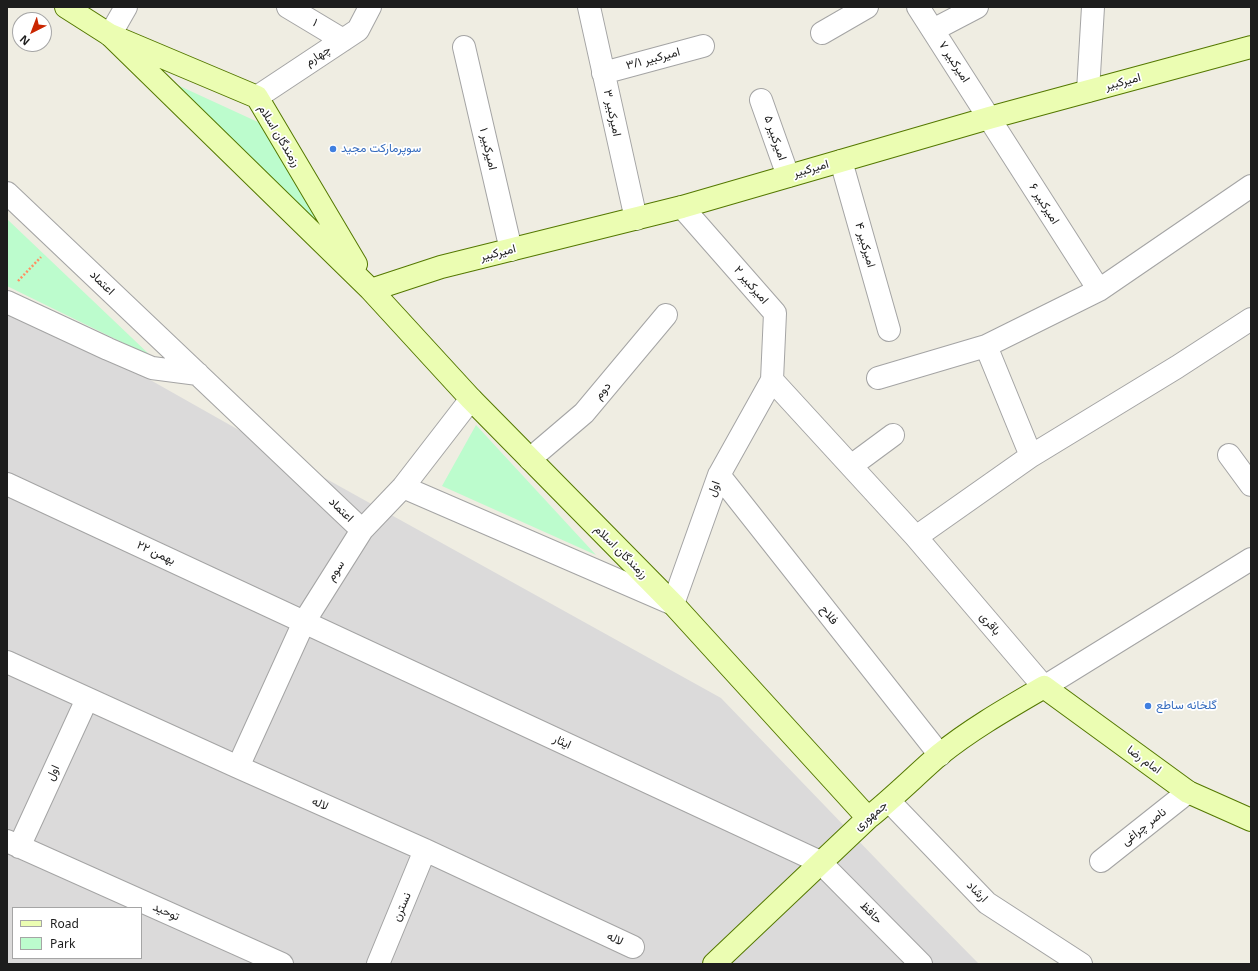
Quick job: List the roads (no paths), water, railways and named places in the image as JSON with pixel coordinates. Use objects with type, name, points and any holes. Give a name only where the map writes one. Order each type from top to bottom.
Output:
[{"type":"street","name":"رزمندگان اسلام","points":[[66,7],[110,35],[256,97],[371,290]]},
{"type":"street","points":[[110,35],[126,7]]},
{"type":"street","name":"۱","points":[[288,7],[343,40]]},
{"type":"street","name":"چهارم","points":[[256,97],[358,30],[370,7]]},
{"type":"street","name":"امیرکبیر ۳","points":[[589,7],[636,219]]},
{"type":"street","points":[[822,33],[867,7]]},
{"type":"street","name":"امیرکبیر ۷","points":[[918,7],[990,118]]},
{"type":"street","points":[[933,30],[977,7]]},
{"type":"street","points":[[1088,91],[1093,7]]},
{"type":"street","name":"رزمندگان اسلام","points":[[110,35],[371,290],[472,400],[673,604],[868,818]]},
{"type":"street","name":"امیرکبیر ۳/۱","points":[[603,73],[703,46]]},
{"type":"street","name":"امیرکبیر ۱","points":[[464,47],[511,250]]},
{"type":"street","name":"امیرکبیر","points":[[371,290],[441,267],[682,207],[990,118],[1251,47]]},
{"type":"street","name":"امیرکبیر ۵","points":[[761,100],[788,176]]},
{"type":"street","name":"امیرکبیر ۶","points":[[990,118],[1099,290]]},
{"type":"street","name":"امیرکبیر ۴","points":[[841,161],[889,330]]},
{"type":"street","points":[[878,378],[986,346],[1099,290],[1251,186]]},
{"type":"street","name":"اعتماد","points":[[7,193],[362,530]]},
{"type":"street","name":"امیرکبیر ۲","points":[[682,207],[775,314],[772,380]]},
{"type":"street","points":[[7,302],[152,368],[198,374]]},
{"type":"street","name":"دوم","points":[[530,459],[584,413],[666,315]]},
{"type":"street","points":[[916,537],[1031,456],[1177,367],[1251,319]]},
{"type":"street","points":[[986,346],[1031,456]]},
{"type":"street","name":"باقری","points":[[772,380],[916,537],[1044,687]]},
{"type":"street","name":"اول","points":[[673,604],[719,475],[772,380]]},
{"type":"street","name":"سوم","points":[[238,767],[304,622],[362,530],[403,487],[472,400]]},
{"type":"street","points":[[851,466],[893,436]]},
{"type":"street","points":[[1229,455],[1251,485]]},
{"type":"street","name":"فلاح","points":[[719,475],[940,755]]},
{"type":"street","name":"۲۲ بهمن","points":[[7,484],[304,622]]},
{"type":"street","points":[[403,487],[673,604]]},
{"type":"street","points":[[1044,687],[1251,559]]},
{"type":"street","name":"ایثار","points":[[304,622],[820,862]]},
{"type":"street","name":"لاله","points":[[7,662],[238,767],[426,850],[633,947]]},
{"type":"street","name":"جمهوری","points":[[714,964],[820,862],[940,755],[986,722],[1044,687]]},
{"type":"street","name":"امام رضا","points":[[1044,687],[1188,792],[1251,820]]},
{"type":"street","name":"اول","points":[[13,844],[87,699]]},
{"type":"street","name":"ناصر چراغی","points":[[1101,861],[1188,792]]},
{"type":"street","name":"ارشاد","points":[[889,801],[987,902],[1081,964]]},
{"type":"street","name":"توحید","points":[[13,844],[282,964]]},
{"type":"street","name":"نسترن","points":[[378,964],[426,850]]},
{"type":"street","name":"حافظ","points":[[820,862],[921,964]]},
{"type":"place","name":"سوپرمارکت مجید","points":[[333,149]]},
{"type":"place","name":"گلخانه ساطع","points":[[1148,706]]}]
